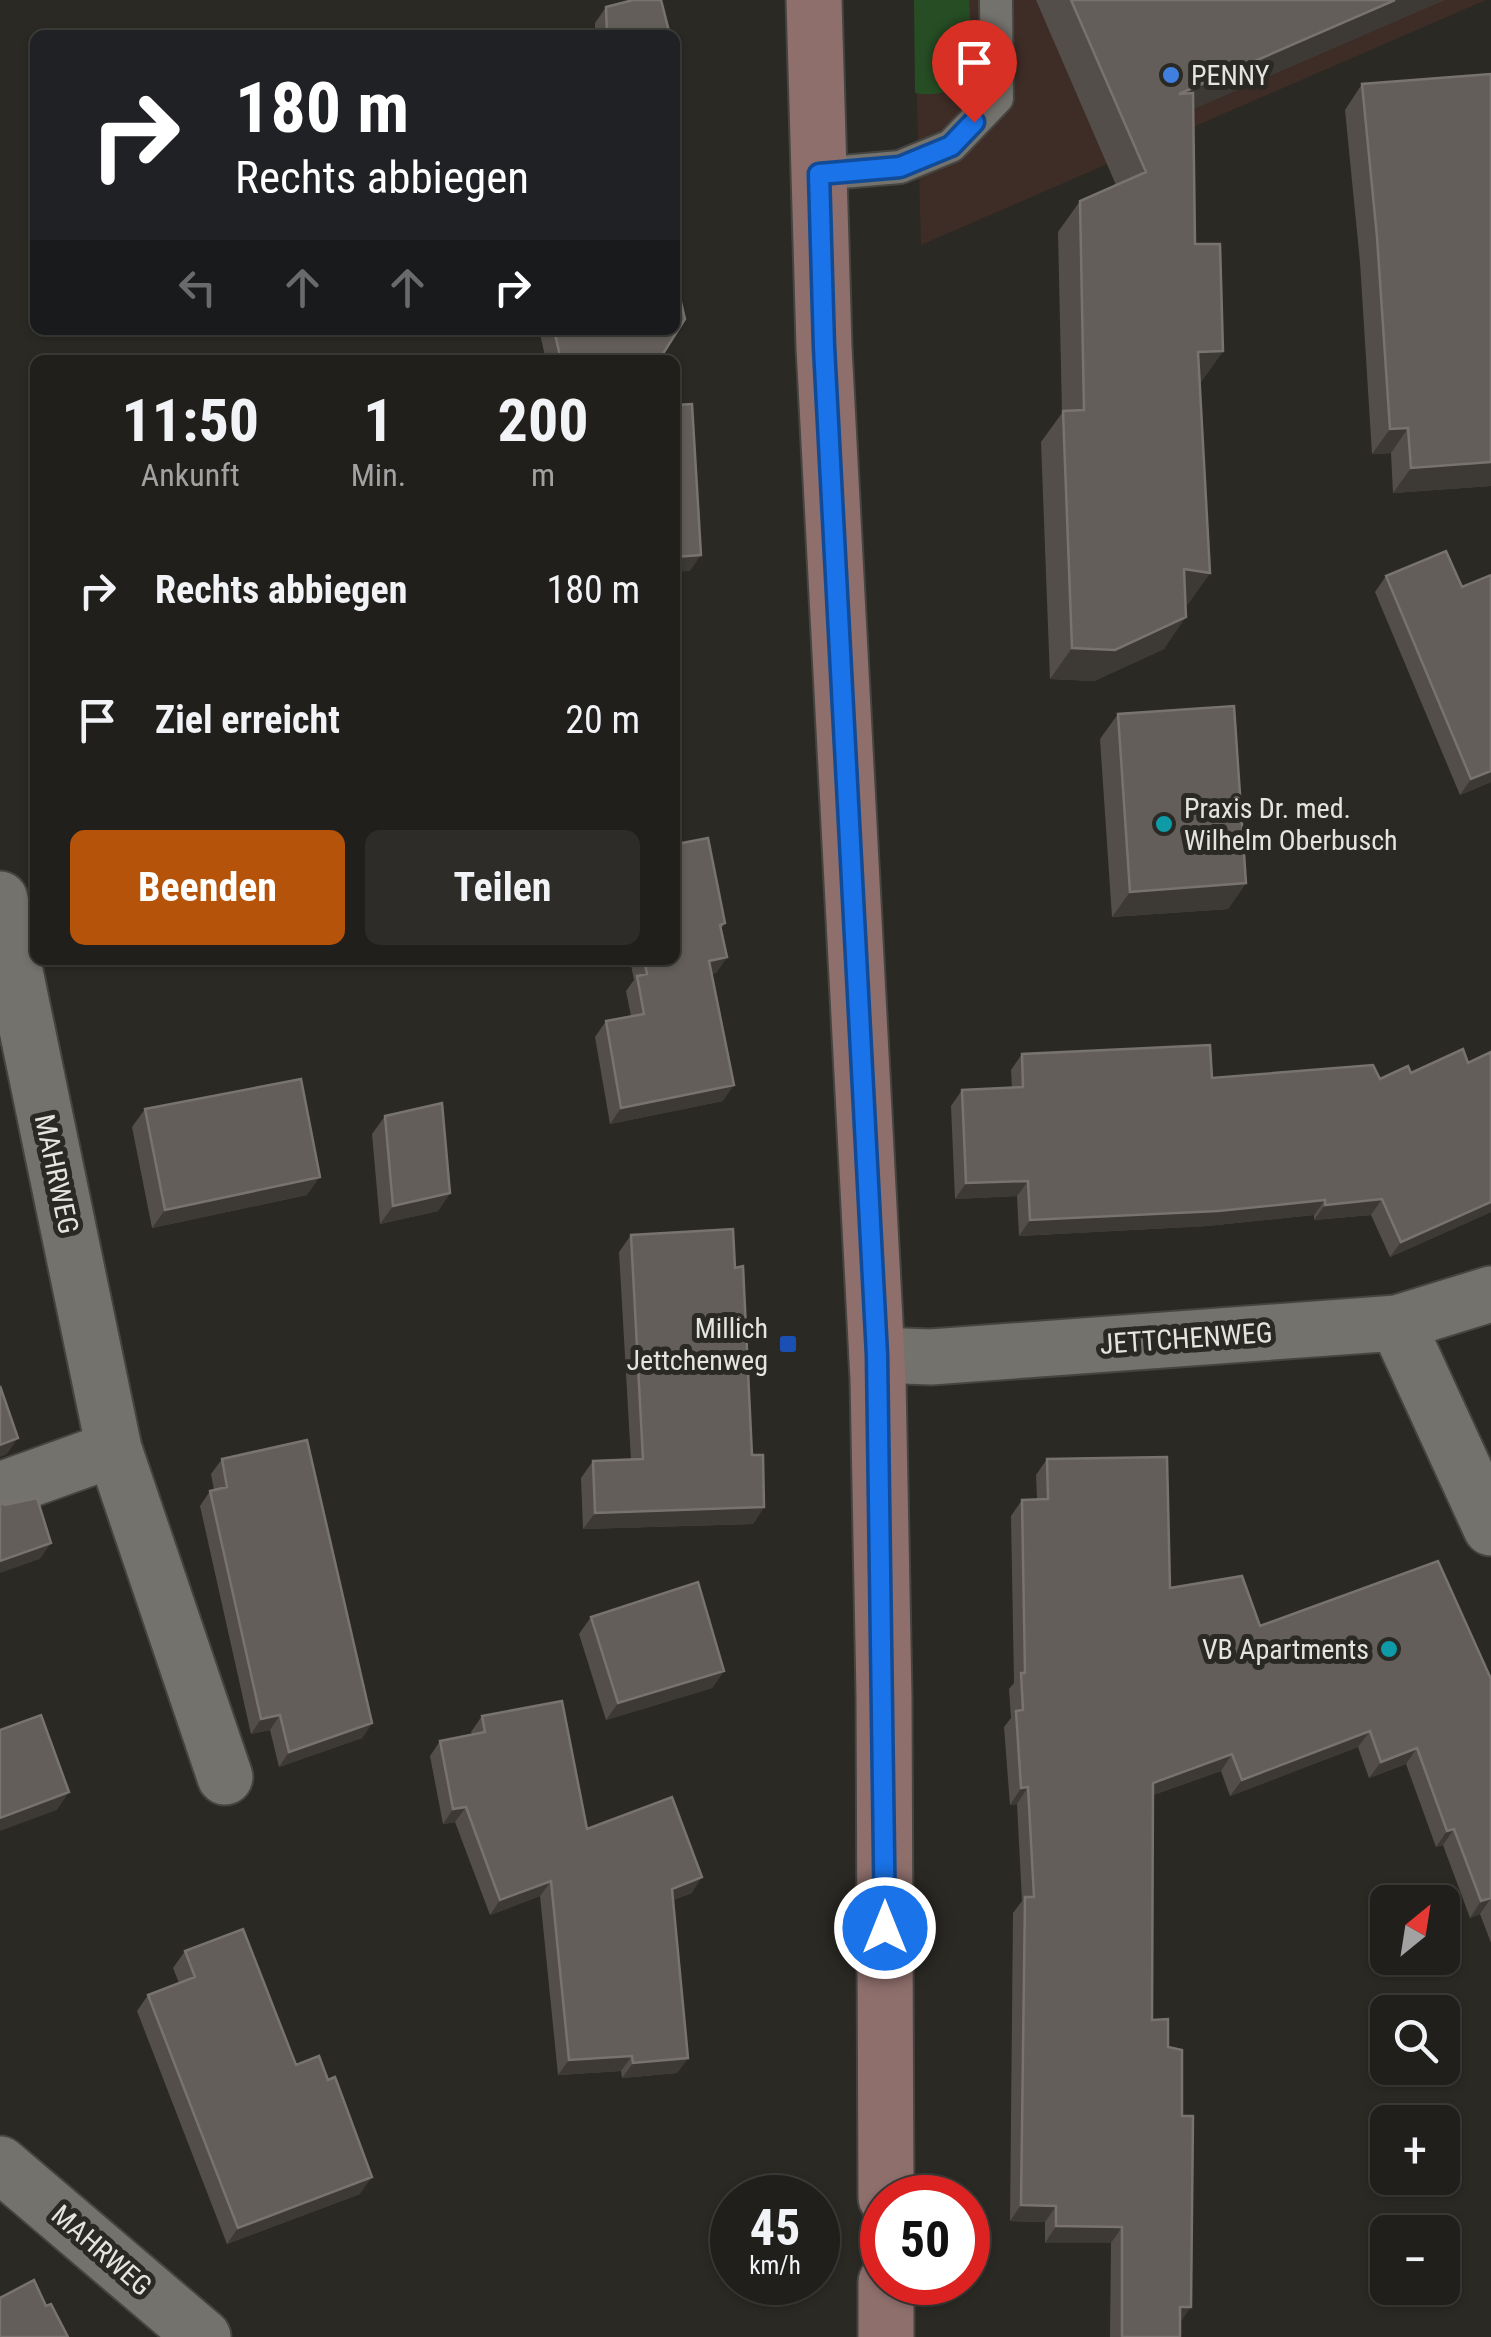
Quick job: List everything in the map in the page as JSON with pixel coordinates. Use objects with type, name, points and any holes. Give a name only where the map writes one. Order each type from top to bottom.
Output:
[{"type":"main road","points":[[814,0],[824,347],[877,1355],[884,1715],[886,2175]]},
{"type":"main road","points":[[886,2305],[886,2337]]},
{"type":"street","name":"MAHRWEG","points":[[0,900],[114,1449],[225,1777]]},
{"type":"street","name":"JETTCHENWEG","points":[[877,1355],[931,1357],[1398,1323],[1491,1294]]},
{"type":"street","points":[[1398,1323],[1491,1528]]},
{"type":"street","points":[[0,1490],[114,1449]]},
{"type":"street","name":"MAHRWEG","points":[[0,2164],[204,2337]]},
{"type":"lane","points":[[819,174],[900,167],[951,146],[997,98],[996,0]]},
{"type":"shaded area","points":[[914,0],[1486,0],[921,245]]},
{"type":"green space","points":[[914,0],[969,0],[971,34],[967,66],[950,89],[936,94],[915,93]]},
{"type":"building","points":[[633,0],[661,0],[669,30],[607,30],[606,7]]},
{"type":"building","points":[[1071,0],[1395,0],[1179,94],[1193,93],[1195,244],[1220,244],[1223,351],[1198,352],[1210,573],[1184,569],[1186,617],[1115,650],[1072,648],[1063,411],[1084,410],[1080,201],[1146,172]]},
{"type":"building","points":[[1491,74],[1491,462],[1411,468],[1408,428],[1390,429],[1362,84]]},
{"type":"building","points":[[680,298],[685,319],[680,327]]},
{"type":"building","points":[[555,335],[675,335],[662,355],[560,355]]},
{"type":"building","points":[[692,404],[701,555],[680,557],[680,405]]},
{"type":"building","points":[[1446,551],[1462,587],[1491,575],[1491,771],[1471,779],[1386,576]]},
{"type":"building","name":"Praxis Dr. med. Wilhelm Oberbusch","points":[[1234,706],[1246,883],[1130,892],[1118,714]]},
{"type":"building","points":[[708,838],[725,923],[720,925],[727,957],[709,961],[734,1085],[621,1108],[606,1021],[644,1014],[637,976],[647,974],[645,965],[680,965],[680,843]]},
{"type":"building","points":[[1210,1045],[1212,1078],[1373,1065],[1380,1079],[1408,1066],[1411,1073],[1463,1049],[1468,1063],[1491,1052],[1491,1202],[1401,1242],[1382,1199],[1030,1220],[1028,1181],[966,1183],[962,1090],[1023,1087],[1022,1054]]},
{"type":"building","points":[[301,1079],[320,1177],[165,1210],[145,1109]]},
{"type":"building","points":[[442,1103],[450,1193],[393,1206],[385,1116]]},
{"type":"building","points":[[733,1229],[735,1268],[743,1266],[752,1455],[763,1455],[764,1507],[595,1513],[593,1461],[643,1459],[631,1235]]},
{"type":"building","points":[[0,1386],[18,1438],[0,1445]]},
{"type":"building","points":[[307,1440],[372,1723],[289,1752],[280,1715],[261,1719],[210,1491],[227,1487],[222,1459]]},
{"type":"building","points":[[1167,1457],[1170,1588],[1242,1576],[1260,1626],[1438,1561],[1491,1679],[1491,1898],[1481,1901],[1454,1829],[1447,1831],[1417,1748],[1381,1762],[1370,1731],[1242,1780],[1232,1754],[1153,1783],[1152,2020],[1168,2019],[1168,2047],[1182,2050],[1182,2116],[1193,2116],[1191,2307],[1180,2307],[1180,2337],[1122,2337],[1122,2227],[1056,2226],[1056,2206],[1021,2205],[1025,1897],[1034,1897],[1028,1787],[1021,1788],[1016,1711],[1023,1710],[1021,1673],[1025,1673],[1022,1500],[1048,1499],[1047,1459]]},
{"type":"building","points":[[37,1498],[51,1543],[0,1561],[0,1502],[5,1505]]},
{"type":"building","points":[[698,1582],[724,1671],[618,1703],[591,1617]]},
{"type":"building","points":[[562,1701],[587,1829],[672,1797],[702,1877],[672,1889],[688,2058],[633,2063],[632,2056],[569,2060],[551,1881],[500,1900],[466,1807],[453,1809],[440,1741],[485,1732],[482,1716]]},
{"type":"building","points":[[41,1715],[69,1792],[0,1818],[0,1730]]},
{"type":"building","points":[[243,1929],[296,2065],[319,2056],[328,2080],[335,2077],[372,2177],[238,2228],[148,1995],[195,1977],[185,1951]]},
{"type":"building","points":[[34,2280],[46,2306],[51,2304],[68,2337],[0,2337],[0,2298]]},
{"type":"place","name":"PENNY","points":[[1171,75]]},
{"type":"place","name":"Praxis Dr. med. Wilhelm Oberbusch","points":[[1164,824]]},
{"type":"place","name":"Millich Jettchenweg","points":[[788,1344]]},
{"type":"place","name":"VB Apartments","points":[[1389,1649]]},
{"type":"route","points":[[885,1928],[877,1355],[824,347],[819,174],[900,167],[951,146],[974,122]]}]
